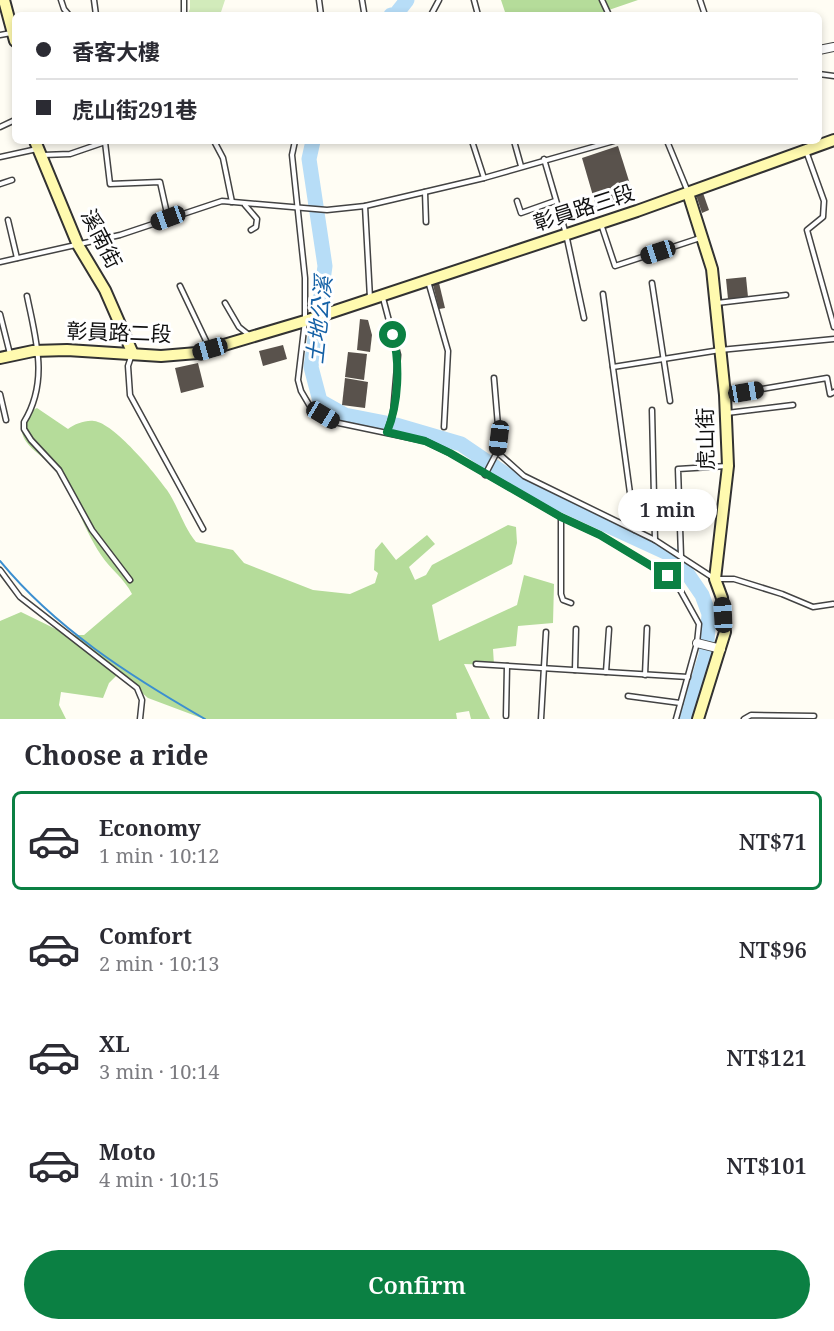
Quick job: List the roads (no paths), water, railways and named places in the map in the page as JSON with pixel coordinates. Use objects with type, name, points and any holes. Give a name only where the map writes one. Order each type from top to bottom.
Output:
[{"type":"main road","points":[[4,0],[12,30]]},
{"type":"main road","name":"彰員路三段","points":[[309,319],[688,193],[834,140]]},
{"type":"main road","name":"溪南街","points":[[39,148],[78,244],[105,290],[133,354]]},
{"type":"main road","name":"虎山街","points":[[688,193],[712,269],[725,395],[728,466],[715,579],[722,598],[725,632],[698,719]]},
{"type":"main road","name":"彰員路二段","points":[[5,357],[38,351],[67,350],[161,356],[210,349],[309,319]]},
{"type":"street","points":[[697,643],[721,649]]},
{"type":"lane","points":[[362,0],[364,12]]},
{"type":"lane","points":[[0,157],[39,148],[70,154],[99,144]]},
{"type":"lane","points":[[105,144],[110,184],[160,182],[168,218]]},
{"type":"lane","points":[[216,144],[223,158],[232,202]]},
{"type":"lane","points":[[294,144],[292,154],[309,319],[298,380],[301,391],[311,408],[334,422],[388,430],[425,441],[487,473],[561,517],[600,535],[668,576],[692,608],[699,624],[697,643],[676,719]]},
{"type":"lane","points":[[473,144],[484,178]]},
{"type":"lane","points":[[515,144],[521,166]]},
{"type":"lane","points":[[0,262],[120,235],[222,201],[244,205],[327,210],[365,206],[484,178],[602,144]]},
{"type":"lane","points":[[668,144],[688,193]]},
{"type":"lane","points":[[806,151],[824,201],[823,216],[807,230],[834,327]]},
{"type":"lane","points":[[544,159],[566,234],[584,318]]},
{"type":"lane","points":[[0,183],[12,180]]},
{"type":"lane","points":[[425,192],[426,222]]},
{"type":"lane","points":[[517,201],[521,213],[555,201]]},
{"type":"lane","points":[[244,205],[258,219],[256,227],[251,230]]},
{"type":"lane","points":[[365,206],[370,299]]},
{"type":"lane","points":[[8,220],[17,258]]},
{"type":"lane","points":[[600,223],[615,266],[702,238]]},
{"type":"lane","points":[[428,280],[448,351],[444,426]]},
{"type":"lane","points":[[652,283],[670,401]]},
{"type":"lane","points":[[180,286],[210,349]]},
{"type":"lane","points":[[382,294],[398,355],[393,413],[388,430]]},
{"type":"lane","points":[[603,294],[635,531]]},
{"type":"lane","points":[[716,303],[786,295]]},
{"type":"lane","points":[[27,296],[38,351],[39,383],[24,422],[24,429],[31,440],[59,470],[92,530],[130,580]]},
{"type":"lane","points":[[225,303],[239,327],[252,337]]},
{"type":"lane","points":[[0,314],[5,357]]},
{"type":"lane","points":[[613,367],[720,350],[834,339]]},
{"type":"lane","points":[[133,354],[128,366],[130,395],[203,529]]},
{"type":"lane","points":[[487,473],[497,452],[499,438],[494,378]]},
{"type":"lane","points":[[725,395],[827,378],[830,394],[834,392]]},
{"type":"lane","points":[[0,394],[6,420]]},
{"type":"lane","points":[[726,413],[792,405]]},
{"type":"lane","points":[[652,411],[655,540]]},
{"type":"lane","points":[[497,452],[524,476],[655,540],[715,579],[734,579],[782,594],[813,607],[833,604]]},
{"type":"lane","points":[[681,557],[678,469],[728,466]]},
{"type":"lane","points":[[561,517],[561,594],[563,600],[571,603]]},
{"type":"lane","points":[[0,570],[20,597],[137,688],[142,700],[140,719]]},
{"type":"lane","points":[[645,675],[647,628]]},
{"type":"lane","points":[[606,672],[609,629]]},
{"type":"lane","points":[[575,670],[576,630]]},
{"type":"lane","points":[[541,719],[546,632]]},
{"type":"lane","points":[[476,664],[688,677]]},
{"type":"lane","points":[[506,716],[507,666]]},
{"type":"lane","points":[[628,696],[681,703]]},
{"type":"lane","points":[[744,719],[751,715],[814,716]]},
{"type":"waterway","name":"土地公溪","points":[[398,12],[407,0]]},
{"type":"waterway","name":"土地公溪","points":[[312,144],[309,159],[325,266],[311,367],[320,401],[345,415],[396,425],[461,444],[524,487],[676,557],[702,595],[709,614],[706,655],[686,719]]},
{"type":"waterway","points":[[0,561],[45,608],[69,629],[149,686],[205,719]]}]
